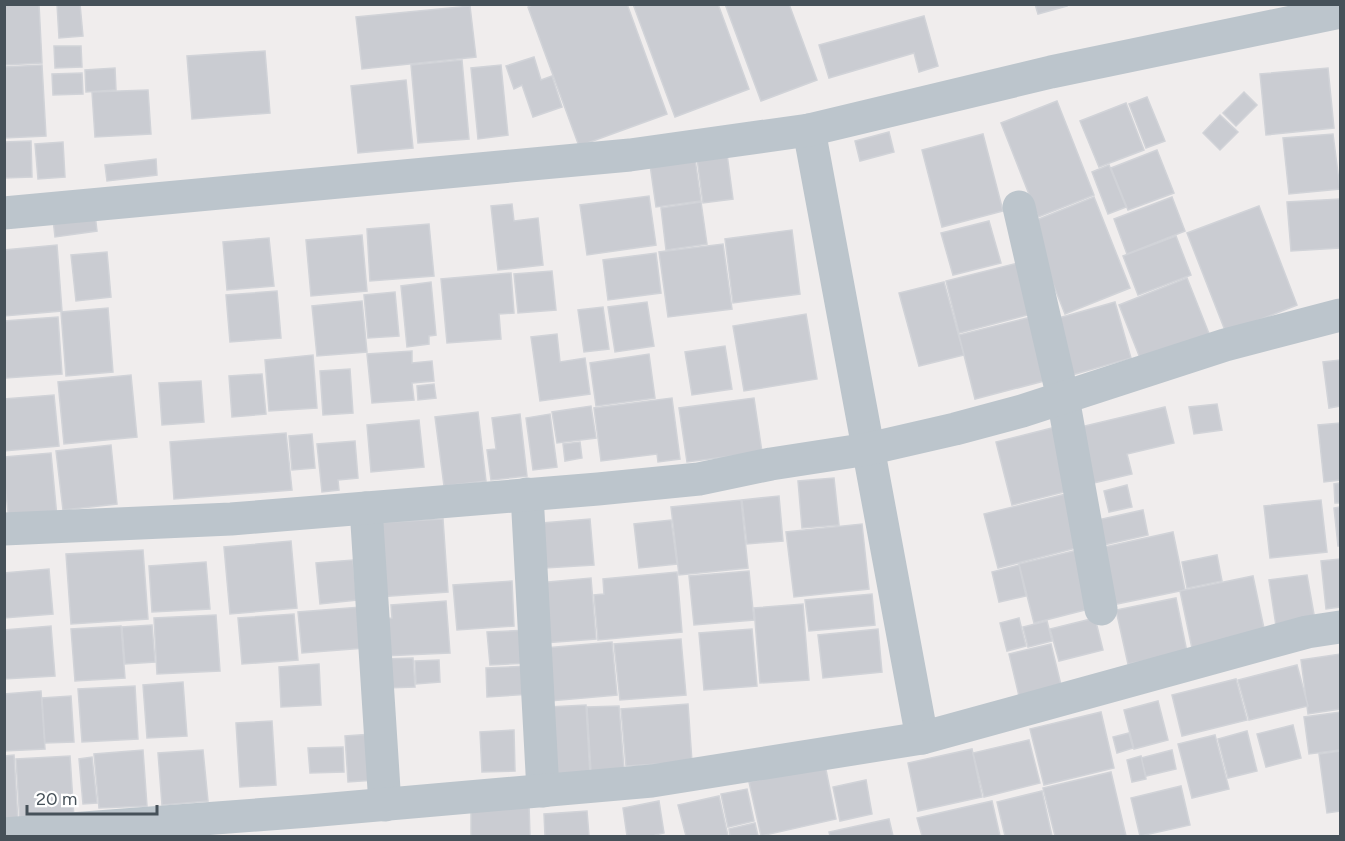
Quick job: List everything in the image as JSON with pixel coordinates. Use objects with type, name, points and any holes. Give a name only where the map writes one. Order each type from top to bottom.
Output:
[{"type":"street","points":[[4,213],[630,155],[809,130],[1051,72],[1341,12]]},
{"type":"street","points":[[809,130],[922,738]]},
{"type":"street","points":[[1019,207],[1063,398],[1101,609]]},
{"type":"street","points":[[4,529],[225,519],[699,479],[771,464],[868,449],[955,429],[1022,411],[1225,345],[1341,315]]},
{"type":"street","points":[[527,494],[543,791]]},
{"type":"street","points":[[366,508],[385,805]]},
{"type":"street","points":[[4,834],[652,782],[922,738],[1307,632],[1341,627]]},
{"type":"building","points":[[4,4],[39,4],[42,63],[4,65]]},
{"type":"building","points":[[57,4],[80,4],[83,36],[59,38]]},
{"type":"building","points":[[534,4],[627,4],[667,114],[579,146],[528,7]]},
{"type":"building","points":[[633,4],[718,4],[749,89],[675,117]]},
{"type":"building","points":[[725,4],[789,4],[817,80],[761,101]]},
{"type":"building","points":[[1035,4],[1066,4],[1067,6],[1038,14]]},
{"type":"building","points":[[470,6],[476,57],[362,69],[356,17]]},
{"type":"building","points":[[924,16],[938,66],[919,72],[914,53],[829,78],[819,45]]},
{"type":"building","points":[[54,46],[81,46],[82,67],[55,68]]},
{"type":"building","points":[[265,51],[270,113],[192,119],[187,56]]},
{"type":"building","points":[[534,57],[541,80],[552,76],[562,107],[533,117],[522,85],[514,89],[506,66]]},
{"type":"building","points":[[462,60],[469,139],[418,143],[411,65]]},
{"type":"building","points":[[42,65],[46,136],[4,138],[4,67]]},
{"type":"building","points":[[501,65],[508,135],[478,139],[471,68]]},
{"type":"building","points":[[115,68],[116,90],[86,92],[85,70]]},
{"type":"building","points":[[1328,68],[1334,128],[1266,135],[1260,74]]},
{"type":"building","points":[[82,73],[83,94],[53,95],[52,74]]},
{"type":"building","points":[[406,80],[413,148],[358,153],[351,86]]},
{"type":"building","points":[[148,90],[151,134],[95,137],[92,92]]},
{"type":"building","points":[[1244,92],[1257,105],[1236,126],[1223,113]]},
{"type":"building","points":[[1147,97],[1165,141],[1146,148],[1129,104]]},
{"type":"building","points":[[1057,101],[1094,195],[1038,217],[1001,123]]},
{"type":"building","points":[[1126,103],[1144,150],[1099,167],[1080,121]]},
{"type":"building","points":[[1220,115],[1238,132],[1220,150],[1203,133]]},
{"type":"building","points":[[889,132],[894,152],[860,161],[855,141]]},
{"type":"building","points":[[983,134],[1003,211],[942,227],[922,150]]},
{"type":"building","points":[[1333,134],[1340,189],[1289,194],[1283,138]]},
{"type":"building","points":[[31,141],[32,177],[4,178],[4,142]]},
{"type":"building","points":[[63,142],[65,177],[38,179],[35,144]]},
{"type":"building","points":[[1157,150],[1174,193],[1128,210],[1111,168]]},
{"type":"building","points":[[727,154],[733,199],[703,203],[697,158]]},
{"type":"building","points":[[156,159],[157,175],[107,181],[105,165]]},
{"type":"building","points":[[695,159],[701,201],[656,207],[650,165]]},
{"type":"building","points":[[1109,165],[1126,207],[1108,214],[1092,172]]},
{"type":"building","points":[[649,196],[656,245],[587,255],[580,205]]},
{"type":"building","points":[[1094,197],[1130,288],[1065,314],[1029,223]]},
{"type":"building","points":[[1172,197],[1185,231],[1127,254],[1114,219]]},
{"type":"building","points":[[1340,199],[1340,248],[1291,251],[1287,202]]},
{"type":"building","points":[[701,202],[707,244],[666,250],[661,208]]},
{"type":"building","points":[[512,204],[514,221],[538,218],[543,265],[498,270],[491,206]]},
{"type":"building","points":[[1259,206],[1297,305],[1226,333],[1187,233]]},
{"type":"building","points":[[95,214],[97,231],[55,237],[53,219]]},
{"type":"building","points":[[989,221],[1001,263],[953,275],[941,233]]},
{"type":"building","points":[[429,224],[434,276],[370,281],[367,229]]},
{"type":"building","points":[[792,230],[800,294],[733,303],[725,239]]},
{"type":"building","points":[[362,235],[367,291],[311,296],[306,240]]},
{"type":"building","points":[[1176,236],[1191,275],[1138,295],[1123,256]]},
{"type":"building","points":[[269,238],[274,286],[227,290],[223,242]]},
{"type":"building","points":[[723,244],[732,309],[668,317],[659,252]]},
{"type":"building","points":[[57,245],[62,311],[4,316],[4,250]]},
{"type":"building","points":[[107,252],[111,297],[76,301],[71,255]]},
{"type":"building","points":[[656,253],[661,293],[608,300],[603,260]]},
{"type":"building","points":[[1022,262],[1035,313],[959,333],[946,281]]},
{"type":"building","points":[[552,271],[556,310],[518,313],[514,274]]},
{"type":"building","points":[[511,273],[514,313],[499,314],[501,339],[447,343],[441,279]]},
{"type":"building","points":[[1187,278],[1210,336],[1142,363],[1119,305]]},
{"type":"building","points":[[431,282],[436,335],[429,336],[429,344],[407,347],[401,286]]},
{"type":"building","points":[[944,282],[964,355],[919,366],[899,293]]},
{"type":"building","points":[[277,291],[281,338],[230,342],[226,295]]},
{"type":"building","points":[[395,292],[399,336],[368,338],[364,295]]},
{"type":"building","points":[[362,301],[367,352],[317,356],[312,306]]},
{"type":"building","points":[[647,302],[654,346],[615,352],[608,307]]},
{"type":"building","points":[[1115,302],[1131,358],[1072,375],[1055,319]]},
{"type":"building","points":[[603,307],[609,349],[584,352],[578,310]]},
{"type":"building","points":[[108,308],[113,372],[66,376],[61,312]]},
{"type":"building","points":[[806,314],[817,379],[744,391],[733,326]]},
{"type":"building","points":[[1035,316],[1052,379],[975,399],[959,335]]},
{"type":"building","points":[[58,317],[62,374],[6,378],[4,321]]},
{"type":"building","points":[[557,334],[560,362],[585,358],[590,394],[540,401],[531,337]]},
{"type":"building","points":[[725,346],[732,389],[692,395],[685,352]]},
{"type":"building","points":[[412,351],[412,363],[432,361],[434,381],[412,383],[414,400],[372,403],[367,354]]},
{"type":"building","points":[[649,354],[655,398],[596,406],[590,363]]},
{"type":"building","points":[[313,355],[317,408],[269,411],[265,360]]},
{"type":"building","points":[[1340,360],[1340,406],[1329,408],[1323,362]]},
{"type":"building","points":[[350,369],[353,413],[323,415],[320,371]]},
{"type":"building","points":[[262,374],[266,414],[232,417],[229,376]]},
{"type":"building","points":[[131,375],[137,437],[64,444],[58,382]]},
{"type":"building","points":[[201,381],[204,422],[162,425],[159,383]]},
{"type":"building","points":[[434,384],[436,398],[418,400],[417,386]]},
{"type":"building","points":[[54,395],[59,446],[4,451],[4,399]]},
{"type":"building","points":[[672,398],[680,459],[658,462],[657,454],[601,461],[594,408]]},
{"type":"building","points":[[754,398],[762,452],[687,462],[679,408]]},
{"type":"building","points":[[1217,404],[1222,430],[1194,434],[1189,407]]},
{"type":"building","points":[[591,406],[596,438],[557,443],[552,412]]},
{"type":"building","points":[[1165,407],[1174,443],[1127,454],[1132,474],[1085,485],[1072,429]]},
{"type":"building","points":[[478,412],[486,481],[444,486],[435,417]]},
{"type":"building","points":[[520,414],[527,476],[491,480],[487,450],[496,449],[492,418]]},
{"type":"building","points":[[550,414],[557,467],[533,470],[526,418]]},
{"type":"building","points":[[419,420],[424,467],[371,472],[367,425]]},
{"type":"building","points":[[1340,423],[1340,480],[1324,482],[1318,425]]},
{"type":"building","points":[[1060,426],[1076,489],[1012,505],[996,442]]},
{"type":"building","points":[[286,433],[292,490],[174,499],[170,442]]},
{"type":"building","points":[[312,434],[315,468],[292,470],[289,436]]},
{"type":"building","points":[[355,441],[358,478],[338,480],[339,490],[322,492],[317,444]]},
{"type":"building","points":[[580,442],[582,458],[565,461],[563,444]]},
{"type":"building","points":[[111,445],[117,504],[63,510],[56,451]]},
{"type":"building","points":[[51,453],[57,517],[9,521],[4,457]]},
{"type":"building","points":[[834,478],[839,525],[802,528],[798,481]]},
{"type":"building","points":[[1340,483],[1340,503],[1335,503],[1334,484]]},
{"type":"building","points":[[1127,485],[1132,507],[1109,512],[1104,491]]},
{"type":"building","points":[[1066,494],[1080,547],[998,568],[984,514]]},
{"type":"building","points":[[779,496],[783,541],[747,544],[742,500]]},
{"type":"building","points":[[741,500],[748,568],[679,575],[671,507]]},
{"type":"building","points":[[1321,500],[1327,552],[1270,558],[1264,506]]},
{"type":"building","points":[[1340,507],[1340,546],[1338,546],[1334,508]]},
{"type":"building","points":[[1143,510],[1148,535],[1099,546],[1093,521]]},
{"type":"building","points":[[443,519],[448,592],[378,597],[373,523]]},
{"type":"building","points":[[590,519],[594,565],[545,568],[542,523]]},
{"type":"building","points":[[671,520],[677,564],[639,568],[634,524]]},
{"type":"building","points":[[862,524],[869,589],[794,597],[786,532]]},
{"type":"building","points":[[1173,532],[1185,590],[1112,605],[1100,548]]},
{"type":"building","points":[[291,541],[297,608],[230,614],[224,547]]},
{"type":"building","points":[[143,550],[148,619],[71,624],[66,554]]},
{"type":"building","points":[[1078,550],[1093,608],[1034,623],[1019,564]]},
{"type":"building","points":[[1217,555],[1222,581],[1187,588],[1182,562]]},
{"type":"building","points":[[1340,559],[1340,607],[1326,609],[1321,561]]},
{"type":"building","points":[[353,560],[357,600],[320,604],[316,563]]},
{"type":"building","points":[[206,562],[210,609],[152,612],[149,566]]},
{"type":"building","points":[[1019,565],[1026,596],[999,602],[992,572]]},
{"type":"building","points":[[49,569],[53,614],[4,618],[4,573]]},
{"type":"building","points":[[749,571],[754,620],[694,625],[689,576]]},
{"type":"building","points":[[677,572],[682,632],[598,640],[594,595],[604,594],[603,579]]},
{"type":"building","points":[[1307,575],[1315,620],[1276,626],[1269,580]]},
{"type":"building","points":[[1253,576],[1266,638],[1193,653],[1180,591]]},
{"type":"building","points":[[591,578],[596,639],[544,643],[538,583]]},
{"type":"building","points":[[512,581],[514,626],[457,630],[453,585]]},
{"type":"building","points":[[872,594],[875,625],[809,631],[805,600]]},
{"type":"building","points":[[1176,598],[1187,652],[1128,664],[1116,610]]},
{"type":"building","points":[[446,601],[450,653],[383,656],[381,619],[392,618],[391,605]]},
{"type":"building","points":[[803,604],[809,680],[760,683],[754,608]]},
{"type":"building","points":[[361,607],[365,648],[302,653],[298,612]]},
{"type":"building","points":[[294,614],[298,660],[242,664],[238,618]]},
{"type":"building","points":[[216,615],[220,671],[157,674],[154,618]]},
{"type":"building","points":[[1019,618],[1026,646],[1007,651],[1000,623]]},
{"type":"building","points":[[1095,618],[1103,650],[1059,661],[1050,629]]},
{"type":"building","points":[[1047,621],[1052,641],[1028,647],[1023,627]]},
{"type":"building","points":[[152,625],[155,662],[125,664],[122,627]]},
{"type":"building","points":[[51,626],[55,676],[4,679],[4,630]]},
{"type":"building","points":[[121,626],[125,678],[75,681],[71,629]]},
{"type":"building","points":[[752,629],[757,686],[704,690],[699,633]]},
{"type":"building","points":[[878,629],[882,672],[823,678],[818,635]]},
{"type":"building","points":[[529,630],[531,663],[490,665],[487,632]]},
{"type":"building","points":[[681,639],[686,695],[620,700],[614,644]]},
{"type":"building","points":[[612,642],[617,695],[550,701],[545,648]]},
{"type":"building","points":[[1051,644],[1061,685],[1019,696],[1009,654]]},
{"type":"building","points":[[1340,654],[1340,709],[1308,714],[1301,660]]},
{"type":"building","points":[[413,658],[415,687],[385,688],[383,659]]},
{"type":"building","points":[[439,660],[440,682],[416,684],[415,661]]},
{"type":"building","points":[[319,664],[321,705],[281,707],[279,667]]},
{"type":"building","points":[[1297,665],[1308,706],[1249,720],[1238,680]]},
{"type":"building","points":[[531,666],[532,694],[487,697],[486,668]]},
{"type":"building","points":[[1236,679],[1247,720],[1182,736],[1172,695]]},
{"type":"building","points":[[183,682],[187,736],[147,738],[143,685]]},
{"type":"building","points":[[135,686],[138,739],[82,742],[78,689]]},
{"type":"building","points":[[41,691],[45,749],[4,751],[4,694]]},
{"type":"building","points":[[71,696],[74,742],[45,743],[42,698]]},
{"type":"building","points":[[1158,701],[1168,740],[1134,749],[1124,710]]},
{"type":"building","points":[[688,704],[692,762],[626,766],[621,709]]},
{"type":"building","points":[[586,705],[590,775],[552,777],[548,707]]},
{"type":"building","points":[[619,706],[624,769],[591,771],[587,707]]},
{"type":"building","points":[[1101,712],[1114,768],[1044,785],[1030,729]]},
{"type":"building","points":[[1340,712],[1340,750],[1309,754],[1304,717]]},
{"type":"building","points":[[272,721],[276,785],[240,787],[236,723]]},
{"type":"building","points":[[1293,725],[1301,758],[1266,767],[1257,734]]},
{"type":"building","points":[[514,730],[515,771],[482,772],[480,732]]},
{"type":"building","points":[[1247,731],[1257,771],[1228,778],[1218,739]]},
{"type":"building","points":[[1129,733],[1133,748],[1117,753],[1113,737]]},
{"type":"building","points":[[372,734],[375,780],[348,782],[345,736]]},
{"type":"building","points":[[1215,735],[1229,789],[1192,798],[1178,744]]},
{"type":"building","points":[[1029,740],[1040,783],[984,797],[973,753]]},
{"type":"building","points":[[343,747],[344,772],[310,773],[308,748]]},
{"type":"building","points":[[972,749],[982,797],[918,811],[908,763]]},
{"type":"building","points":[[143,750],[147,806],[99,808],[94,754]]},
{"type":"building","points":[[203,750],[208,801],[162,805],[158,753]]},
{"type":"building","points":[[1172,750],[1176,769],[1146,776],[1141,758]]},
{"type":"building","points":[[1340,751],[1340,811],[1327,813],[1319,754]]},
{"type":"building","points":[[14,755],[18,822],[4,823],[4,756]]},
{"type":"building","points":[[70,756],[74,818],[20,822],[16,759]]},
{"type":"building","points":[[1141,756],[1146,779],[1132,782],[1127,760]]},
{"type":"building","points":[[92,757],[97,803],[83,804],[79,759]]},
{"type":"building","points":[[825,765],[836,819],[761,836],[749,782]]},
{"type":"building","points":[[1111,772],[1126,836],[1055,836],[1043,788]]},
{"type":"building","points":[[866,780],[872,814],[840,821],[833,787]]},
{"type":"building","points":[[1181,786],[1190,825],[1140,836],[1131,798]]},
{"type":"building","points":[[747,789],[754,821],[728,827],[721,794]]},
{"type":"building","points":[[1042,791],[1052,836],[1005,836],[997,802]]},
{"type":"building","points":[[719,796],[728,836],[686,836],[678,805]]},
{"type":"building","points":[[659,801],[664,833],[655,836],[627,836],[623,808]]},
{"type":"building","points":[[992,801],[1000,836],[922,836],[917,818]]},
{"type":"building","points":[[529,804],[530,836],[471,836],[471,805]]},
{"type":"building","points":[[587,811],[589,836],[545,836],[544,814]]},
{"type":"building","points":[[889,819],[893,836],[830,836],[829,832]]},
{"type":"building","points":[[755,823],[758,836],[730,836],[729,829]]}]
